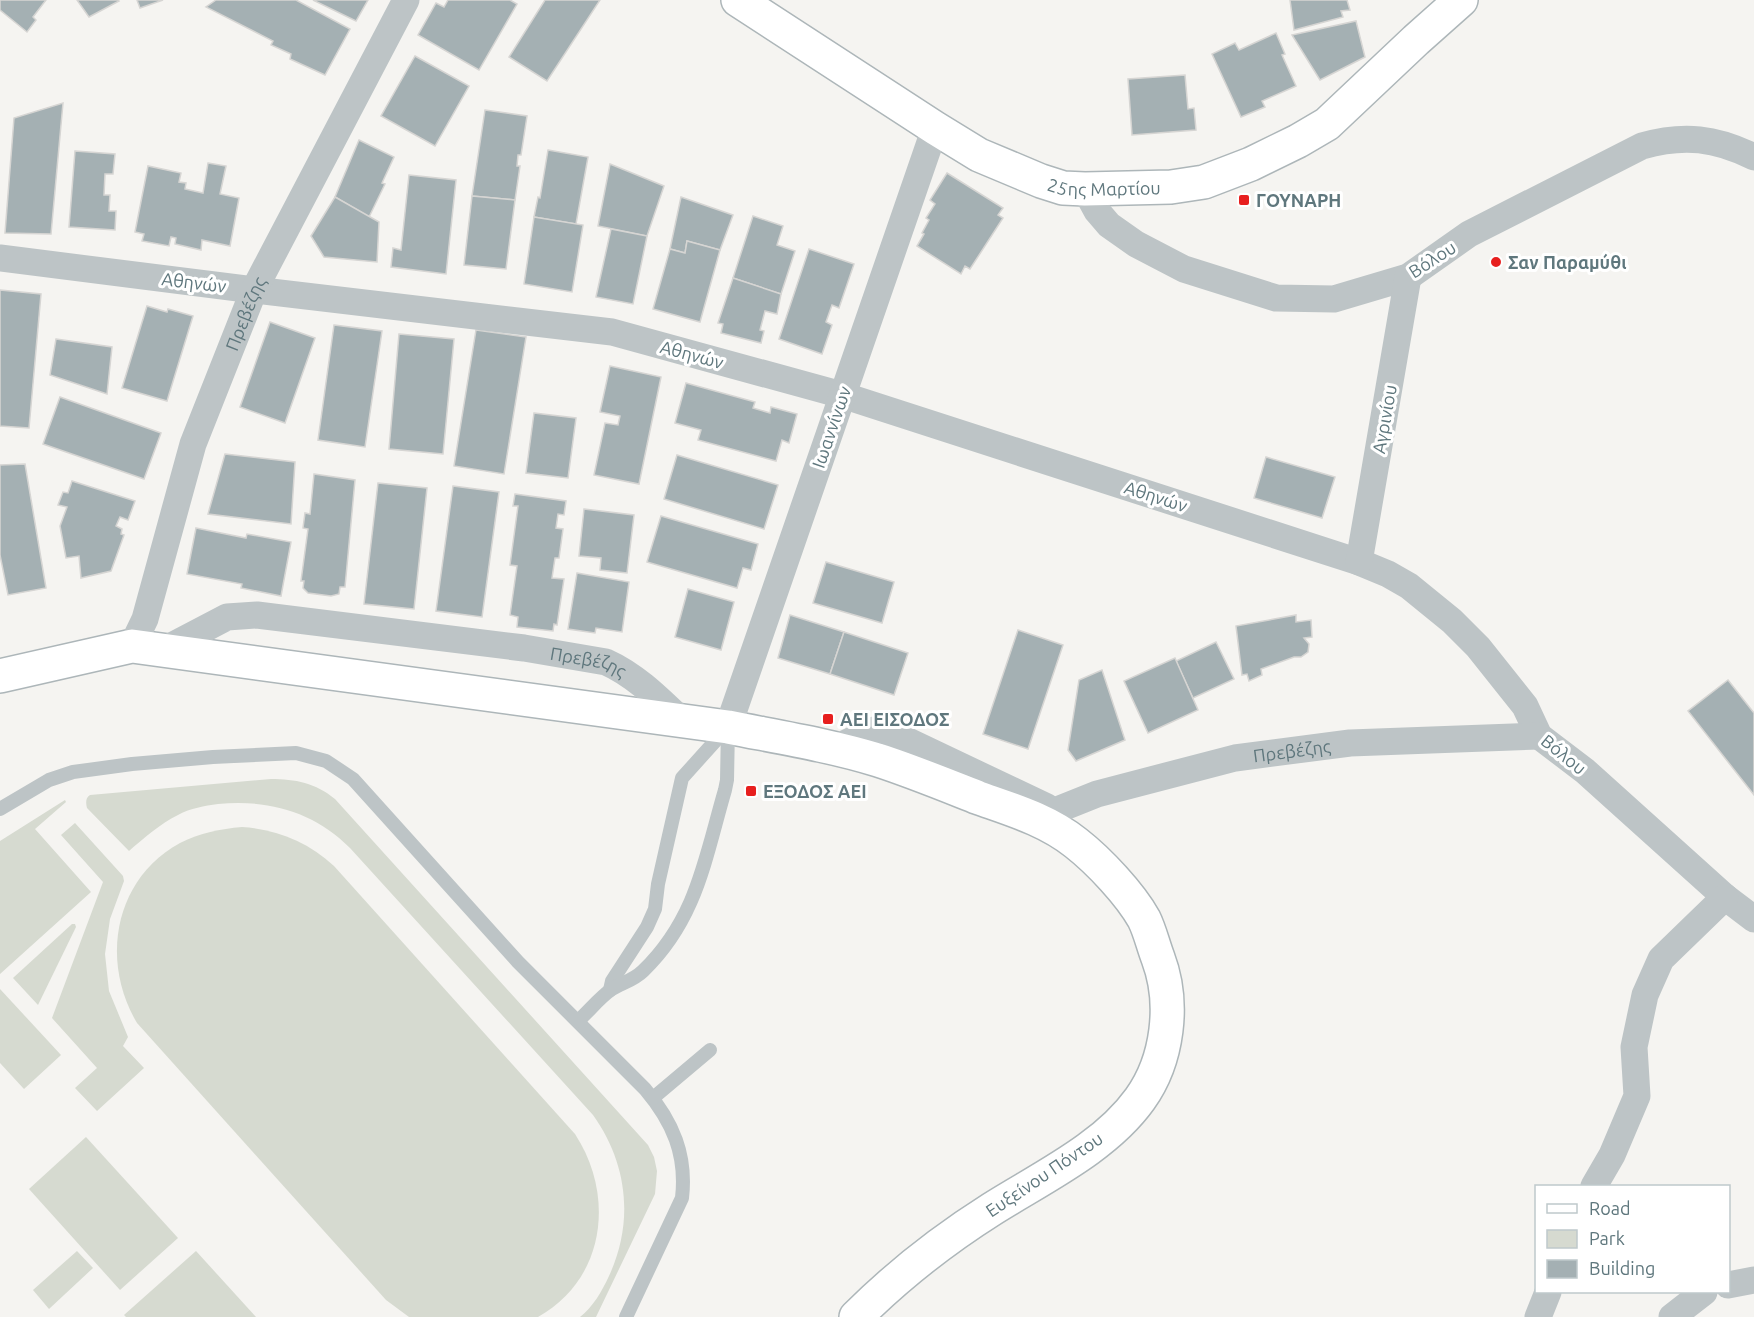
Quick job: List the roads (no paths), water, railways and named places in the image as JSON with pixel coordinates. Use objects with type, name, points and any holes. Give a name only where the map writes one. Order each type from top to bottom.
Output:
[{"type":"street","name":"Πρεβέζης","points":[[132,646],[145,619],[197,433],[254,290],[406,0]]},
{"type":"street","name":"25ης Μαρτίου","points":[[738,0],[979,155],[1063,188],[1085,189],[1171,187],[1204,182],[1251,164],[1298,141],[1327,124],[1461,0]]},
{"type":"street","name":"Ιωαννίνων","points":[[728,727],[935,128]]},
{"type":"street","name":"Βόλου","points":[[1085,189],[1097,211],[1109,225],[1136,244],[1184,268],[1276,298],[1334,299],[1408,276],[1469,234],[1642,146],[1663,140],[1716,141],[1754,157]]},
{"type":"street","name":"Αθηνών","points":[[0,258],[612,332],[842,395],[1359,562]]},
{"type":"street","name":"Αγρινίου","points":[[1359,562],[1408,276]]},
{"type":"street","name":"Βόλου","points":[[1359,562],[1409,586],[1452,621],[1479,647],[1526,706],[1539,736],[1585,771],[1725,897],[1754,919]]},
{"type":"street","name":"Πρεβέζης","points":[[164,650],[227,617],[257,615],[524,648],[606,662],[616,666],[643,685],[681,720]]},
{"type":"street","name":"Πρεβέζης","points":[[0,676],[132,646],[164,650],[728,727],[879,760],[1049,818],[1097,794],[1235,758],[1350,743],[1539,736]]},
{"type":"street","name":"Ευξείνου Πόντου","points":[[856,1317],[927,1253],[1086,1150],[1121,1121],[1140,1099],[1154,1072],[1164,1045],[1168,1002],[1163,971],[1144,919],[1105,870],[1049,818]]},
{"type":"street","points":[[1595,1185],[1612,1155],[1637,1096],[1634,1047],[1645,995],[1661,959],[1725,897]]},
{"type":"street","points":[[1730,1285],[1754,1280]]},
{"type":"street","points":[[1538,1317],[1548,1293]]},
{"type":"street","points":[[1672,1317],[1703,1293]]},
{"type":"lane","points":[[610,990],[612,981],[647,927],[655,909],[658,884],[682,778],[728,727]]},
{"type":"lane","points":[[578,1021],[610,990],[642,972],[666,946],[688,909],[699,885],[727,780],[728,727]]},
{"type":"lane","points":[[0,809],[49,780],[73,772],[132,764],[249,754],[286,752],[314,756],[357,782],[518,962],[653,1098],[672,1128],[681,1154],[685,1177],[682,1198],[626,1317]]},
{"type":"lane","points":[[653,1098],[710,1050]]},
{"type":"place","name":"ΓΟΥΝΑΡΗ","points":[[1244,200]]},
{"type":"place","name":"Σαν Παραμύθι","points":[[1496,262]]},
{"type":"place","name":"ΑΕΙ ΕΙΣΟΔΟΣ","points":[[828,719]]},
{"type":"place","name":"ΕΞΟΔΟΣ ΑΕΙ","points":[[751,791]]}]
